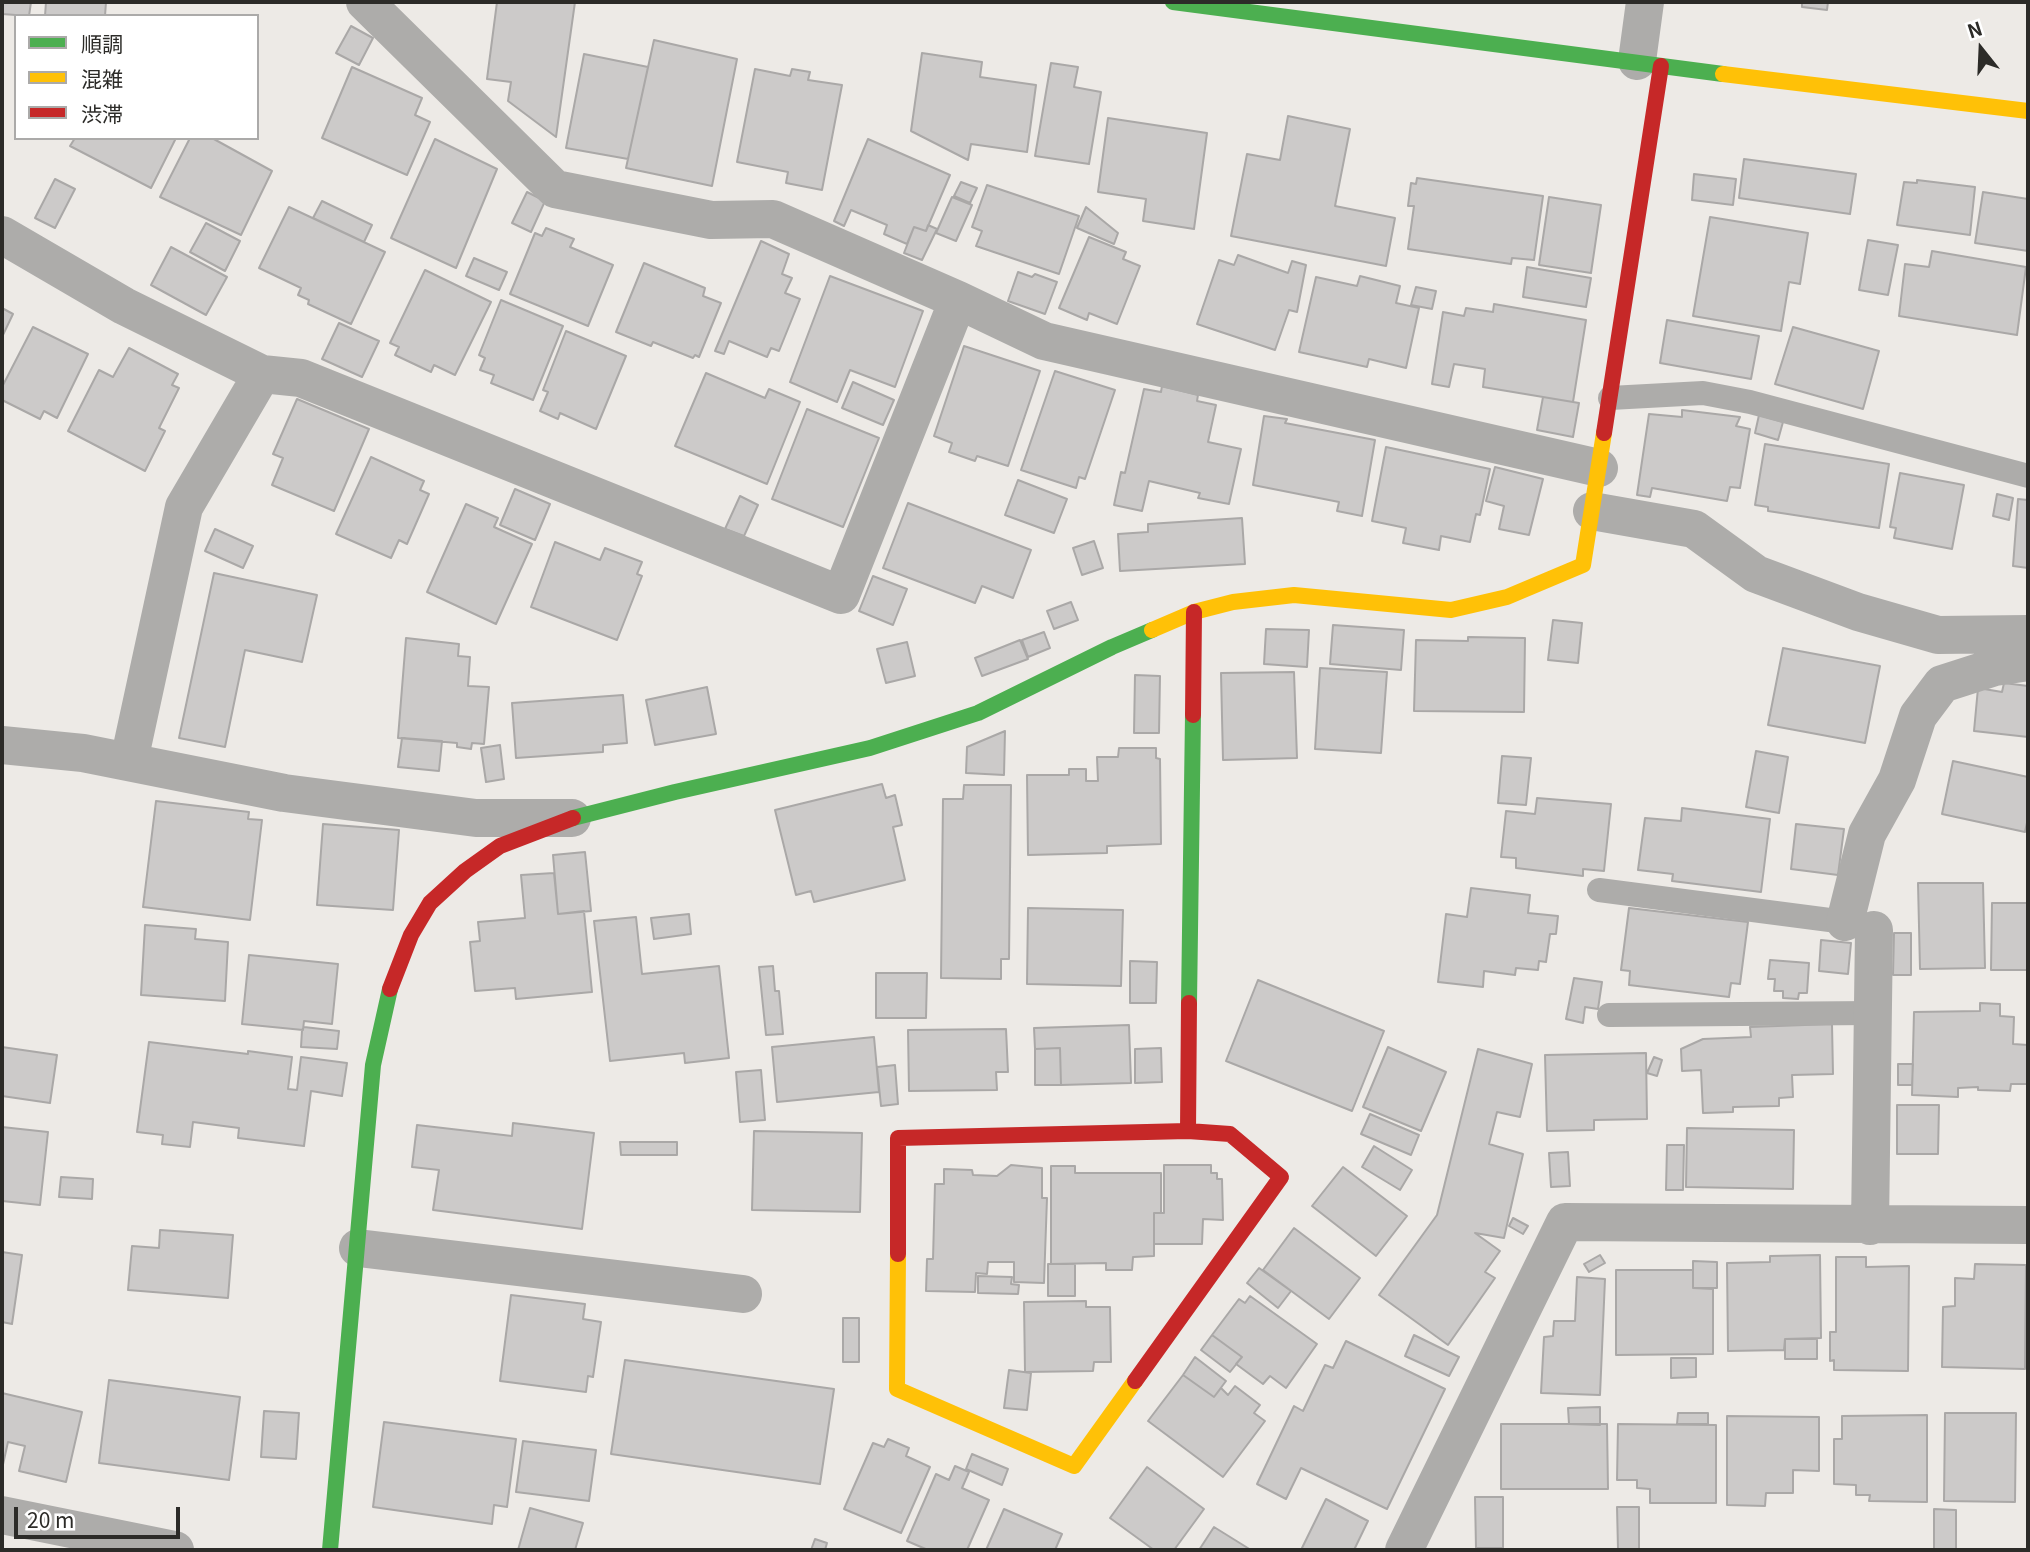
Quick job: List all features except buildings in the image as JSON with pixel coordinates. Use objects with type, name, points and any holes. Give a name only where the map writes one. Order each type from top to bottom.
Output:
[{"type":"street","points":[[365,2],[555,189],[711,220],[774,219],[1044,341],[1599,468]]},
{"type":"street","points":[[1173,2],[1226,5],[1649,64],[2028,111]]},
{"type":"street","points":[[330,1550],[373,1065],[394,976],[411,934],[430,903],[500,846],[574,818],[870,748],[978,713],[1112,647],[1194,612],[1233,601],[1294,595],[1451,610],[1507,597],[1583,565],[1610,398],[1649,64],[1645,2]]},
{"type":"street","points":[[2,235],[124,306],[262,374],[301,378],[841,595],[958,300]]},
{"type":"street","points":[[128,761],[184,508],[262,374]]},
{"type":"street","points":[[1592,511],[1694,529],[1756,574],[1858,612],[1938,635],[2028,634]]},
{"type":"street","points":[[1188,1131],[1194,612]]},
{"type":"street","points":[[1870,1226],[1873,1013],[1859,926],[1867,834],[1897,780],[1918,716],[1942,684],[1994,667],[2028,663]]},
{"type":"street","points":[[2,745],[83,753],[284,793],[476,818],[574,818]]},
{"type":"street","points":[[1188,1131],[1230,1134],[1281,1177],[1074,1466],[897,1389],[898,1138],[1188,1131]]},
{"type":"street","points":[[1404,1550],[1566,1222],[2028,1225]]},
{"type":"street","points":[[358,1248],[743,1294]]},
{"type":"street","points":[[2,1515],[175,1550]]},
{"type":"lane","points":[[1610,398],[1703,393],[1750,402],[2028,476]]},
{"type":"lane","points":[[1599,890],[1859,926]]},
{"type":"lane","points":[[1609,1015],[1873,1013]]},
{"type":"traffic: fast","points":[[1173,2],[1723,74]]},
{"type":"traffic: fast","points":[[573,818],[870,748],[978,713],[1152,630]]},
{"type":"traffic: fast","points":[[1189,1003],[1193,715]]},
{"type":"traffic: fast","points":[[330,1550],[373,1065],[390,989]]},
{"type":"traffic: slow","points":[[1723,74],[2028,111]]},
{"type":"traffic: slow","points":[[1152,630],[1194,612],[1233,602],[1294,595],[1451,610],[1507,597],[1583,565],[1604,433]]},
{"type":"traffic: slow","points":[[898,1254],[897,1389],[1074,1466],[1135,1381]]},
{"type":"traffic: jam","points":[[1604,433],[1661,66]]},
{"type":"traffic: jam","points":[[1193,715],[1194,612]]},
{"type":"traffic: jam","points":[[390,989],[411,935],[430,903],[465,871],[500,846],[573,818]]},
{"type":"traffic: jam","points":[[898,1254],[898,1138],[1188,1131],[1189,1003]]},
{"type":"traffic: jam","points":[[1135,1381],[1281,1177],[1230,1134],[1188,1131]]}]
